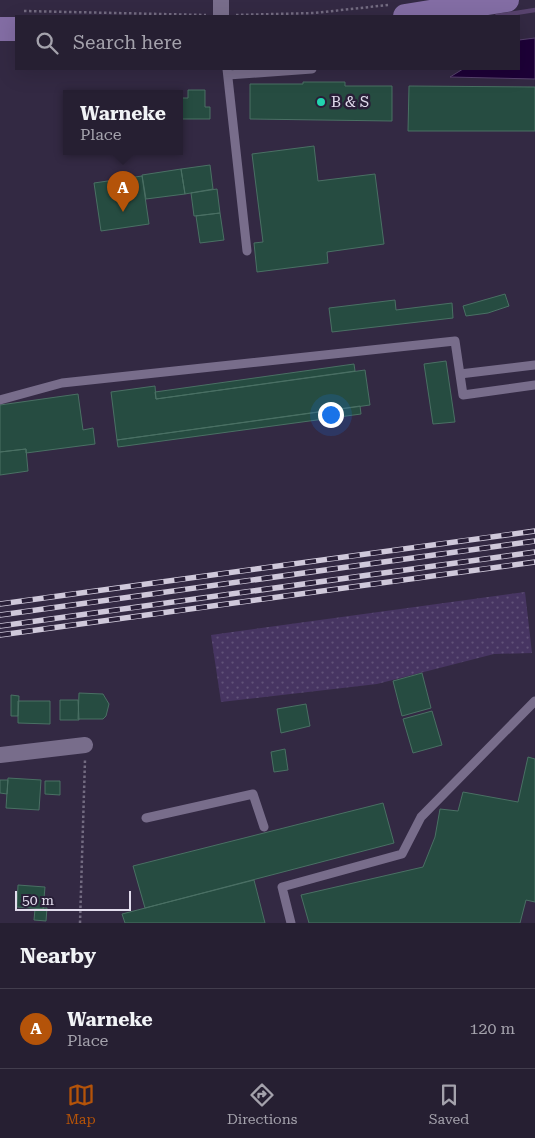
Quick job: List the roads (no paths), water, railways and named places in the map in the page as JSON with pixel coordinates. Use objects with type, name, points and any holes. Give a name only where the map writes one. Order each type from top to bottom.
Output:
[{"type":"main road","points":[[412,15],[507,0]]},
{"type":"main road","points":[[0,29],[15,29]]},
{"type":"street","points":[[221,0],[222,15]]},
{"type":"street","points":[[0,755],[85,745]]},
{"type":"lane","points":[[247,251],[227,72],[284,70]]},
{"type":"lane","points":[[0,400],[62,383],[455,341],[463,395],[535,385]]},
{"type":"lane","points":[[460,374],[535,365]]},
{"type":"lane","points":[[290,923],[282,887],[402,854],[421,817],[535,701]]},
{"type":"lane","points":[[146,818],[253,794],[264,827]]},
{"type":"waterway","points":[[503,15],[535,10]]},
{"type":"railway","points":[[0,604],[535,531]]},
{"type":"railway","points":[[0,615],[535,541]]},
{"type":"railway","points":[[0,626],[535,552]]},
{"type":"railway","points":[[0,635],[535,562]]},
{"type":"place","name":"B & S","points":[[321,102]]},
{"type":"place","name":"Warneke","points":[[123,212]]}]
